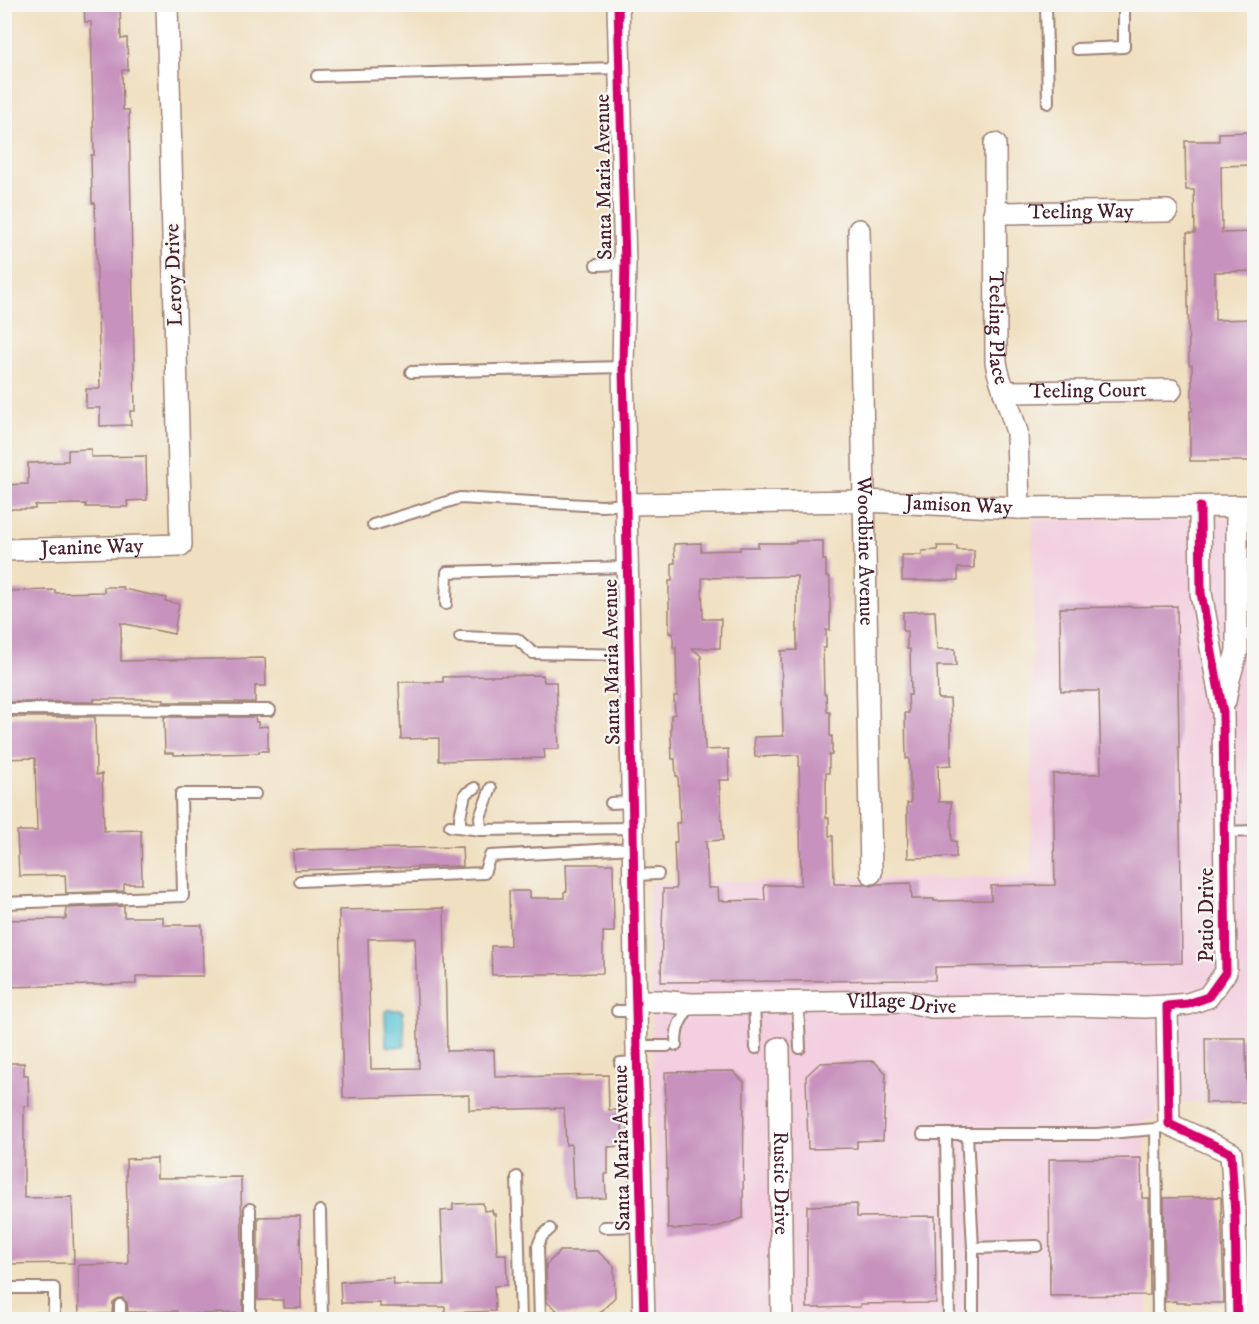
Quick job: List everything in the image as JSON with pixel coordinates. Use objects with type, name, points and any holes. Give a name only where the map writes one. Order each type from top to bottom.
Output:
[{"type":"street","name":"Leroy Drive","points":[[167,4],[181,545]]},
{"type":"street","name":"Santa Maria Avenue","points":[[618,4],[625,264],[623,367],[630,655],[620,682],[632,802],[634,874],[630,1008],[631,1057],[642,1226],[644,1320]]},
{"type":"street","name":"Teeling Place","points":[[995,144],[996,362],[1017,432],[1019,508]]},
{"type":"street","name":"Teeling Way","points":[[994,213],[1167,211]]},
{"type":"street","name":"Woodbine Avenue","points":[[859,230],[871,873]]},
{"type":"street","name":"Teeling Court","points":[[1004,392],[1171,390]]},
{"type":"street","name":"Jamison Way","points":[[626,504],[865,501],[1019,508],[1246,506]]},
{"type":"street","name":"Patio Drive","points":[[1223,713],[1237,651],[1246,506]]},
{"type":"street","name":"Patio Drive","points":[[1167,1006],[1188,1004],[1208,997],[1226,972],[1223,713],[1201,592],[1200,507]]},
{"type":"street","name":"Jeanine Way","points":[[4,550],[181,545]]},
{"type":"street","name":"Village Drive","points":[[630,1008],[660,1001],[691,1004],[754,1004],[905,1001],[932,1007],[1167,1006]]},
{"type":"street","points":[[1167,1006],[1163,1127],[1231,1153],[1237,1320]]},
{"type":"street","name":"Rustic Drive","points":[[779,1048],[782,1320]]},
{"type":"lane","points":[[1046,4],[1048,103]]},
{"type":"lane","points":[[1077,49],[1124,47],[1125,4]]},
{"type":"lane","points":[[317,76],[619,68]]},
{"type":"lane","points":[[596,265],[625,264]]},
{"type":"lane","points":[[411,372],[623,367]]},
{"type":"lane","points":[[373,525],[460,498],[602,506],[626,504]]},
{"type":"lane","points":[[446,604],[447,572],[628,567]]},
{"type":"lane","points":[[460,637],[517,639],[533,653],[630,655]]},
{"type":"lane","points":[[4,709],[270,710]]},
{"type":"lane","points":[[475,788],[465,794],[460,817],[455,826],[481,830],[633,838]]},
{"type":"lane","points":[[481,830],[480,817],[491,788]]},
{"type":"lane","points":[[4,903],[183,896],[181,794],[255,794]]},
{"type":"lane","points":[[611,803],[632,802]]},
{"type":"lane","points":[[1224,832],[1254,831]]},
{"type":"lane","points":[[300,881],[484,873],[490,856],[633,838]]},
{"type":"lane","points":[[634,874],[658,874]]},
{"type":"lane","points":[[798,1003],[800,1048]]},
{"type":"lane","points":[[631,1057],[672,1045],[678,1024],[691,1004]]},
{"type":"lane","points":[[754,1004],[756,1048]]},
{"type":"lane","points":[[923,1134],[1096,1134],[1163,1127],[1158,1320]]},
{"type":"lane","points":[[946,1134],[949,1320]]},
{"type":"lane","points":[[967,1134],[973,1248],[973,1320]]},
{"type":"lane","points":[[517,1177],[520,1320]]},
{"type":"lane","points":[[250,1209],[250,1320]]},
{"type":"lane","points":[[320,1211],[322,1320]]},
{"type":"lane","points":[[604,1227],[642,1226]]},
{"type":"lane","points":[[540,1320],[538,1246],[542,1236],[550,1229]]},
{"type":"lane","points":[[973,1248],[1037,1246]]},
{"type":"lane","points":[[4,1288],[54,1288],[54,1320]]},
{"type":"lane","points":[[120,1305],[120,1320]]},
{"type":"shaded area","points":[[1254,517],[1254,1033],[1204,1034],[1203,1101],[1157,1105],[1157,1119],[1145,1120],[1148,1319],[657,1319],[649,883],[1031,876],[1033,519]]},
{"type":"water","points":[[387,1010],[403,1012],[405,1045],[403,1047],[386,1045],[385,1012]]},
{"type":"building","points":[[84,4],[120,4],[121,39],[127,38],[128,70],[122,70],[123,110],[129,110],[135,411],[130,411],[131,425],[100,426],[100,408],[86,408],[86,389],[99,389],[100,387],[95,203],[92,203],[91,155],[94,155],[91,22],[85,22]]},
{"type":"building","points":[[1254,132],[1254,165],[1221,166],[1222,233],[1254,232],[1254,271],[1215,272],[1215,320],[1254,319],[1254,461],[1190,461],[1192,365],[1189,365],[1187,233],[1195,233],[1194,190],[1186,190],[1185,141],[1219,141],[1219,133]]},
{"type":"building","points":[[91,449],[91,457],[146,456],[147,500],[127,501],[128,507],[86,507],[86,504],[35,505],[35,509],[4,509],[4,485],[28,484],[28,463],[68,461],[68,450]]},
{"type":"building","points":[[796,541],[823,541],[826,577],[830,577],[830,630],[826,630],[826,648],[823,648],[824,694],[826,694],[827,712],[830,712],[830,736],[832,736],[832,755],[829,755],[829,773],[826,773],[826,818],[829,818],[829,836],[833,836],[834,884],[872,886],[911,883],[912,899],[991,900],[991,886],[1055,885],[1053,774],[1101,774],[1099,691],[1061,691],[1060,608],[1177,606],[1182,963],[935,967],[935,980],[661,982],[663,889],[676,889],[674,842],[677,842],[676,823],[680,823],[678,776],[676,776],[675,759],[672,759],[671,740],[671,715],[675,714],[674,696],[677,696],[676,648],[673,648],[673,633],[669,633],[669,581],[672,581],[672,563],[675,563],[674,544],[701,543],[701,551],[740,550],[740,547],[758,547],[758,543],[796,543]],"holes":[[[797,576],[797,650],[781,651],[784,736],[754,737],[755,757],[799,755],[801,885],[764,885],[765,900],[719,901],[718,888],[708,888],[706,841],[723,840],[719,780],[729,780],[728,749],[705,750],[701,656],[692,648],[720,648],[721,619],[703,619],[702,578]]]},
{"type":"building","points":[[937,546],[957,546],[957,550],[974,550],[974,568],[958,568],[958,580],[902,581],[902,555],[922,555],[922,551],[938,550]]},
{"type":"building","points":[[104,587],[123,587],[123,589],[166,598],[165,601],[179,604],[174,634],[121,623],[121,661],[265,658],[266,686],[255,686],[255,702],[94,699],[94,702],[4,702],[4,591],[104,592]]},
{"type":"building","points":[[935,611],[937,649],[955,649],[956,666],[937,666],[938,699],[950,699],[951,716],[951,765],[938,766],[939,802],[951,802],[952,841],[956,841],[956,857],[908,858],[907,803],[911,803],[909,758],[906,759],[905,713],[909,713],[908,695],[911,695],[910,649],[907,649],[907,631],[903,631],[903,612]]},
{"type":"building","points":[[543,675],[544,682],[556,682],[559,749],[544,749],[545,758],[439,761],[439,738],[401,739],[399,682],[443,682],[443,677]]},
{"type":"building","points":[[4,717],[95,717],[96,775],[102,774],[104,831],[141,830],[142,884],[124,884],[124,891],[66,893],[65,875],[19,876],[17,831],[37,831],[35,758],[4,759]]},
{"type":"building","points":[[164,717],[255,717],[258,727],[268,726],[268,751],[174,755],[174,753],[165,753]]},
{"type":"building","points":[[462,847],[463,866],[294,870],[293,850]]},
{"type":"building","points":[[566,864],[613,864],[614,932],[603,932],[603,973],[492,975],[491,946],[510,946],[509,891],[530,891],[530,898],[564,898],[564,892],[567,891]]},
{"type":"building","points":[[124,906],[124,917],[163,917],[163,925],[202,925],[203,976],[136,976],[136,984],[4,987],[4,920],[66,919],[66,908]]},
{"type":"building","points":[[444,908],[447,1051],[494,1050],[495,1077],[608,1075],[609,1110],[621,1110],[623,1146],[608,1147],[608,1174],[605,1174],[606,1198],[575,1199],[571,1144],[566,1145],[564,1108],[469,1110],[469,1095],[343,1098],[339,910]],"holes":[[[415,938],[419,1068],[371,1069],[368,939]]]},
{"type":"building","points":[[1205,1038],[1246,1038],[1247,1102],[1206,1103]]},
{"type":"building","points":[[874,1061],[886,1073],[883,1140],[857,1141],[857,1148],[808,1149],[806,1076],[820,1063]]},
{"type":"building","points":[[4,1063],[24,1063],[24,1075],[28,1075],[29,1106],[24,1106],[24,1198],[72,1197],[74,1263],[4,1264]]},
{"type":"building","points":[[733,1071],[744,1082],[743,1218],[714,1228],[668,1229],[665,1072]]},
{"type":"building","points":[[157,1158],[157,1178],[241,1177],[243,1313],[128,1312],[127,1302],[119,1298],[113,1302],[112,1314],[79,1314],[78,1265],[128,1264],[126,1159]]},
{"type":"building","points":[[1141,1158],[1142,1198],[1149,1198],[1150,1295],[1050,1296],[1049,1159]]},
{"type":"building","points":[[1221,1197],[1224,1303],[1165,1302],[1164,1198]]},
{"type":"building","points":[[483,1203],[484,1211],[492,1210],[495,1214],[497,1254],[506,1254],[507,1285],[494,1286],[495,1311],[445,1313],[445,1307],[380,1307],[380,1303],[341,1303],[340,1282],[393,1278],[394,1285],[444,1285],[441,1211],[453,1210],[453,1204]]},
{"type":"building","points":[[857,1204],[857,1217],[935,1216],[936,1303],[860,1304],[860,1307],[807,1308],[807,1206]]},
{"type":"building","points":[[300,1216],[301,1308],[284,1308],[284,1300],[258,1300],[258,1217]]},
{"type":"building","points":[[560,1251],[597,1251],[614,1266],[615,1297],[599,1314],[561,1314],[547,1302],[546,1265]]},
{"type":"cycle path","points":[[618,4],[625,264],[623,367],[644,1320]]},
{"type":"cycle path","points":[[1200,507],[1201,593],[1223,713],[1226,972],[1208,997],[1188,1004],[1167,1006],[1169,1124],[1231,1153],[1235,1214],[1237,1320]]}]
